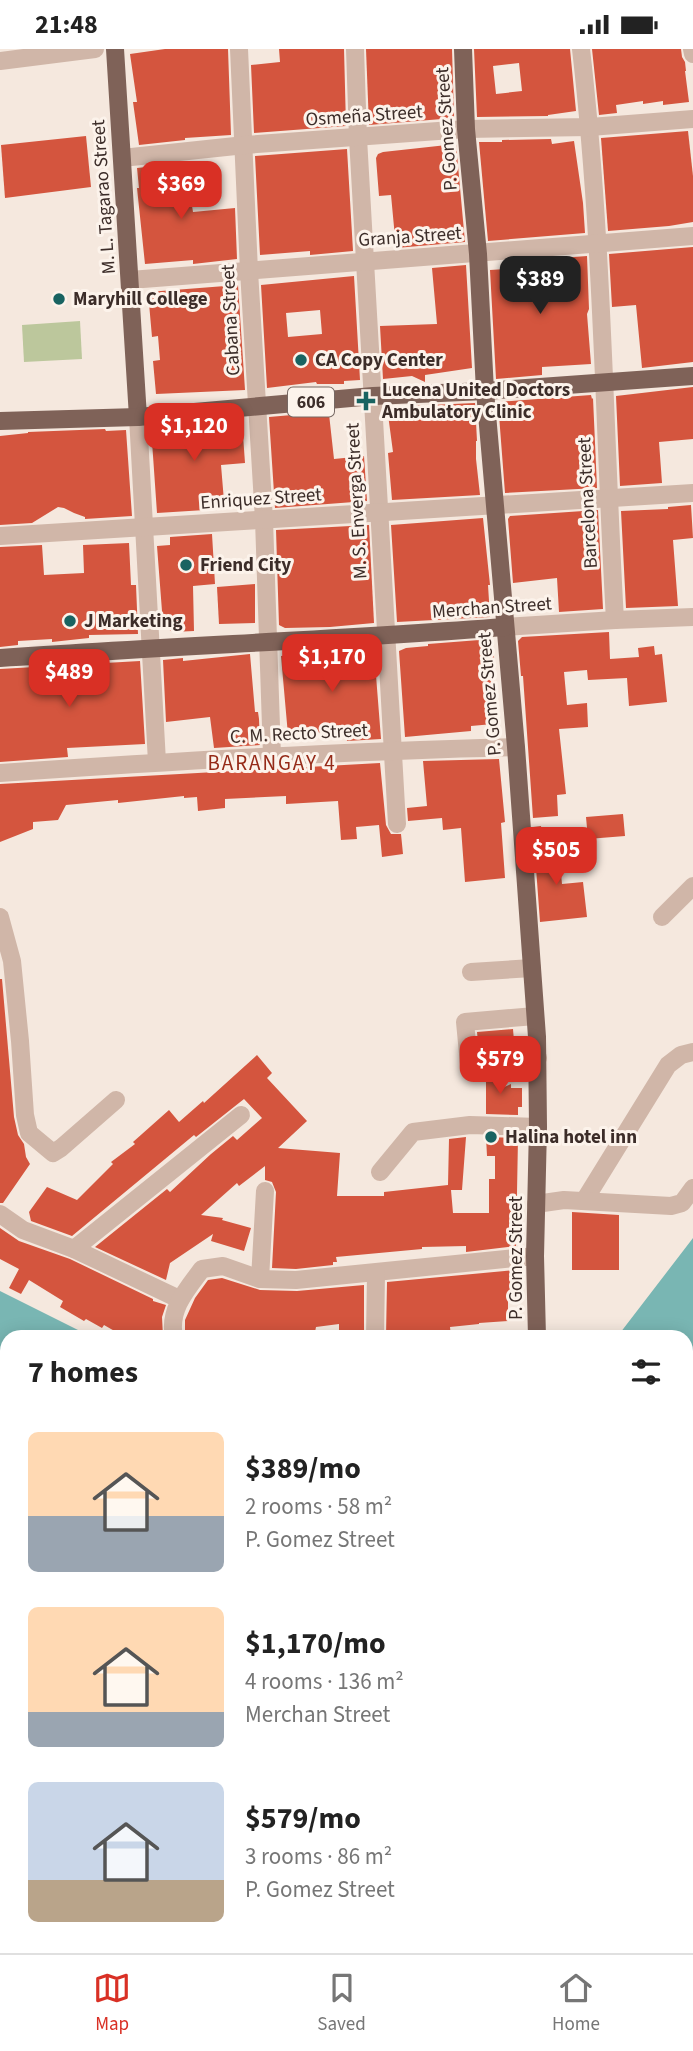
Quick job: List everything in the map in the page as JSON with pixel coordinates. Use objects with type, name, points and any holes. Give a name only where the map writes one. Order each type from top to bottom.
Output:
[{"type":"main road","name":"M. L. Tagarao Street","points":[[115,49],[138,417]]},
{"type":"main road","name":"P. Gomez Street","points":[[463,49],[466,129],[478,254],[485,391],[516,747],[538,1058],[535,1256],[537,1330]]},
{"type":"main road","points":[[485,391],[693,376]]},
{"type":"main road","name":"606","points":[[138,417],[373,396],[485,391]]},
{"type":"main road","points":[[0,421],[138,417]]},
{"type":"main road","name":"Merchan Street","points":[[0,658],[505,627]]},
{"type":"street","points":[[0,61],[95,49]]},
{"type":"street","name":"Cabana Street","points":[[239,49],[264,520],[272,756]]},
{"type":"street","name":"M. S. Enverga Street","points":[[355,49],[397,824]]},
{"type":"street","name":"Barcelona Street","points":[[581,49],[590,127],[598,243],[615,620]]},
{"type":"street","name":"Osmeña Street","points":[[122,157],[466,129],[590,127],[693,119]]},
{"type":"street","name":"Granja Street","points":[[130,280],[693,236]]},
{"type":"street","name":"M. L. Tagarao Street","points":[[138,417],[157,762]]},
{"type":"street","name":"Enriquez Street","points":[[0,536],[693,493]]},
{"type":"street","name":"Merchan Street","points":[[505,627],[693,617]]},
{"type":"street","name":"C. M. Recto Street","points":[[0,773],[272,756],[516,747]]},
{"type":"street","points":[[662,917],[693,886]]},
{"type":"street","points":[[0,917],[12,961],[24,1115],[29,1133],[53,1153],[116,1100]]},
{"type":"street","points":[[471,972],[532,968]]},
{"type":"street","points":[[535,1016],[465,1022],[469,1064],[538,1058]]},
{"type":"street","points":[[584,1201],[668,1065],[681,1055],[693,1052]]},
{"type":"street","points":[[75,1249],[241,1115]]},
{"type":"street","points":[[380,1173],[413,1132],[470,1125],[538,1127]]},
{"type":"street","points":[[536,1204],[564,1200],[671,1206],[682,1203],[693,1188]]},
{"type":"street","points":[[260,1279],[265,1191]]},
{"type":"street","points":[[0,1214],[23,1230],[75,1249],[178,1299]]},
{"type":"street","points":[[173,1330],[178,1299],[202,1269],[223,1266],[260,1279],[296,1280],[535,1256]]},
{"type":"street","points":[[375,1330],[376,1273]]},
{"type":"green space","points":[[80,321],[82,359],[24,362],[22,325]]},
{"type":"water","points":[[693,1238],[693,1330],[622,1330]]},
{"type":"water","points":[[0,1291],[78,1330],[0,1330]]},
{"type":"building","points":[[165,49],[228,49],[231,135],[139,145],[133,102],[137,102],[130,54]]},
{"type":"building","points":[[279,49],[344,49],[346,126],[254,133],[251,65],[280,62]]},
{"type":"building","points":[[366,49],[452,49],[454,118],[369,125]]},
{"type":"building","points":[[474,49],[570,49],[576,111],[548,116],[477,117]],"holes":[[[519,63],[522,91],[496,94],[493,66]]]},
{"type":"building","points":[[592,49],[681,49],[689,102],[663,105],[663,101],[643,104],[643,101],[616,105],[617,113],[599,115]]},
{"type":"building","points":[[688,131],[693,176],[693,222],[608,231],[601,138]]},
{"type":"building","points":[[86,136],[91,187],[5,198],[1,145]]},
{"type":"building","points":[[551,139],[552,144],[574,141],[585,233],[488,241],[479,142]]},
{"type":"building","points":[[456,144],[465,242],[396,248],[391,195],[379,196],[378,154]]},
{"type":"building","points":[[347,149],[353,251],[310,255],[310,251],[260,255],[255,156]]},
{"type":"building","points":[[185,163],[193,212],[235,208],[237,259],[193,264],[193,260],[145,264],[137,168]]},
{"type":"building","points":[[693,247],[693,362],[642,368],[636,305],[612,307],[609,254]]},
{"type":"building","points":[[587,256],[587,314],[591,364],[542,367],[542,375],[496,379],[490,270],[522,268],[522,261]]},
{"type":"building","points":[[466,265],[472,368],[425,375],[425,382],[412,376],[383,379],[380,326],[437,324],[432,268]]},
{"type":"building","points":[[354,276],[360,380],[344,381],[344,384],[316,382],[267,388],[261,285]],"holes":[[[320,310],[322,334],[288,337],[286,313]]]},
{"type":"building","points":[[238,285],[245,390],[156,394],[153,361],[160,360],[158,336],[152,337],[148,292]]},
{"type":"building","points":[[693,387],[693,439],[659,442],[662,483],[620,486],[616,396]]},
{"type":"building","points":[[591,395],[597,488],[505,493],[498,402]]},
{"type":"building","points":[[475,403],[480,495],[392,500],[388,453],[393,452],[387,407]]},
{"type":"building","points":[[315,413],[315,416],[329,414],[334,459],[364,456],[367,501],[275,508],[269,417]]},
{"type":"building","points":[[242,421],[245,463],[221,465],[224,501],[205,503],[205,510],[157,513],[151,427]]},
{"type":"building","points":[[126,430],[132,516],[85,519],[58,507],[32,523],[0,525],[0,436],[28,432]]},
{"type":"building","points":[[691,505],[693,538],[673,540],[678,606],[626,608],[621,511]]},
{"type":"building","points":[[598,510],[603,609],[559,612],[557,578],[513,583],[508,519],[510,516]]},
{"type":"building","points":[[483,518],[490,585],[490,617],[397,622],[391,525]]},
{"type":"building","points":[[369,525],[374,623],[285,628],[279,625],[276,530]]},
{"type":"building","name":"Friend City","points":[[212,534],[215,584],[193,586],[194,631],[172,632],[163,624],[157,546],[170,545],[170,537]]},
{"type":"building","points":[[129,543],[131,585],[136,585],[138,634],[89,635],[89,638],[52,642],[52,639],[18,641],[18,645],[0,647],[0,547],[42,545],[44,575],[84,573],[83,545]]},
{"type":"building","points":[[255,584],[255,623],[219,624],[217,587]]},
{"type":"building","points":[[609,632],[610,659],[639,657],[638,648],[654,646],[655,655],[662,654],[667,702],[629,706],[627,678],[588,680],[587,670],[564,672],[567,705],[587,703],[588,727],[559,729],[566,794],[557,795],[558,816],[533,818],[518,641],[522,637]]},
{"type":"building","points":[[492,639],[495,666],[495,685],[492,686],[494,705],[491,706],[493,724],[471,726],[471,731],[405,737],[399,651],[428,644]]},
{"type":"building","points":[[374,650],[381,739],[347,741],[346,730],[288,735],[281,656]]},
{"type":"building","points":[[250,654],[260,745],[214,748],[210,717],[166,722],[163,660],[183,658],[183,661]]},
{"type":"building","points":[[140,661],[145,744],[67,748],[68,757],[0,762],[0,669]]},
{"type":"building","points":[[499,759],[505,822],[501,823],[505,878],[465,882],[461,828],[443,830],[442,818],[408,821],[407,808],[427,806],[423,761]]},
{"type":"building","points":[[380,763],[386,825],[391,834],[401,834],[403,854],[382,857],[379,825],[356,827],[357,839],[341,840],[338,801],[286,804],[286,796],[225,799],[225,808],[198,811],[197,797],[184,796],[66,805],[58,820],[33,822],[33,829],[0,842],[0,784]]},
{"type":"building","points":[[623,814],[625,836],[588,839],[586,817]]},
{"type":"building","points":[[541,826],[544,853],[559,852],[562,884],[583,882],[587,917],[540,922],[533,827]]},
{"type":"building","points":[[0,979],[14,1117],[30,1164],[3,1203],[0,1203]]},
{"type":"building","points":[[513,1029],[514,1041],[498,1043],[499,1050],[479,1052],[477,1032]]},
{"type":"building","points":[[257,1055],[272,1073],[267,1078],[307,1121],[278,1148],[340,1153],[337,1196],[384,1196],[384,1192],[448,1185],[449,1139],[466,1137],[462,1190],[451,1190],[453,1213],[489,1213],[489,1179],[495,1179],[495,1156],[487,1156],[486,1137],[518,1138],[516,1246],[466,1252],[466,1246],[422,1247],[336,1257],[337,1262],[333,1262],[333,1265],[296,1269],[272,1268],[276,1192],[272,1182],[265,1180],[265,1166],[239,1186],[237,1183],[201,1215],[223,1218],[222,1220],[251,1228],[244,1251],[211,1241],[213,1234],[170,1263],[166,1280],[95,1247],[167,1189],[170,1192],[233,1136],[237,1140],[262,1118],[244,1099],[196,1137],[194,1135],[72,1236],[31,1221],[29,1212],[47,1187],[77,1200],[113,1164],[111,1162],[135,1144],[133,1142],[169,1110],[179,1122]]},
{"type":"building","points":[[501,1073],[502,1088],[511,1084],[511,1088],[522,1088],[522,1107],[518,1107],[518,1115],[486,1114],[486,1080],[472,1079],[471,1075]]},
{"type":"building","points":[[572,1212],[619,1215],[619,1270],[572,1270]]},
{"type":"building","points":[[0,1228],[19,1241],[70,1259],[166,1305],[162,1317],[163,1330],[113,1330],[104,1325],[102,1328],[60,1307],[63,1301],[29,1280],[21,1294],[9,1288],[19,1269],[0,1259]]},
{"type":"building","points":[[514,1270],[515,1295],[508,1296],[508,1321],[450,1327],[450,1330],[386,1330],[387,1282]]},
{"type":"building","points":[[222,1278],[260,1290],[297,1291],[364,1285],[364,1330],[339,1330],[339,1324],[316,1327],[315,1330],[185,1330],[185,1320],[195,1298],[208,1280]]},
{"type":"place","name":"Maryhill College","points":[[59,299]]},
{"type":"place","name":"CA Copy Center","points":[[301,360]]},
{"type":"place","name":"Lucena United Doctors Ambulatory Clinic","points":[[366,401]]},
{"type":"place","name":"Friend City","points":[[186,565]]},
{"type":"place","name":"J Marketing","points":[[70,621]]},
{"type":"place","name":"Halina hotel inn","points":[[491,1137]]},
{"type":"district","name":"BARANGAY 4","points":[[272,763]]}]
